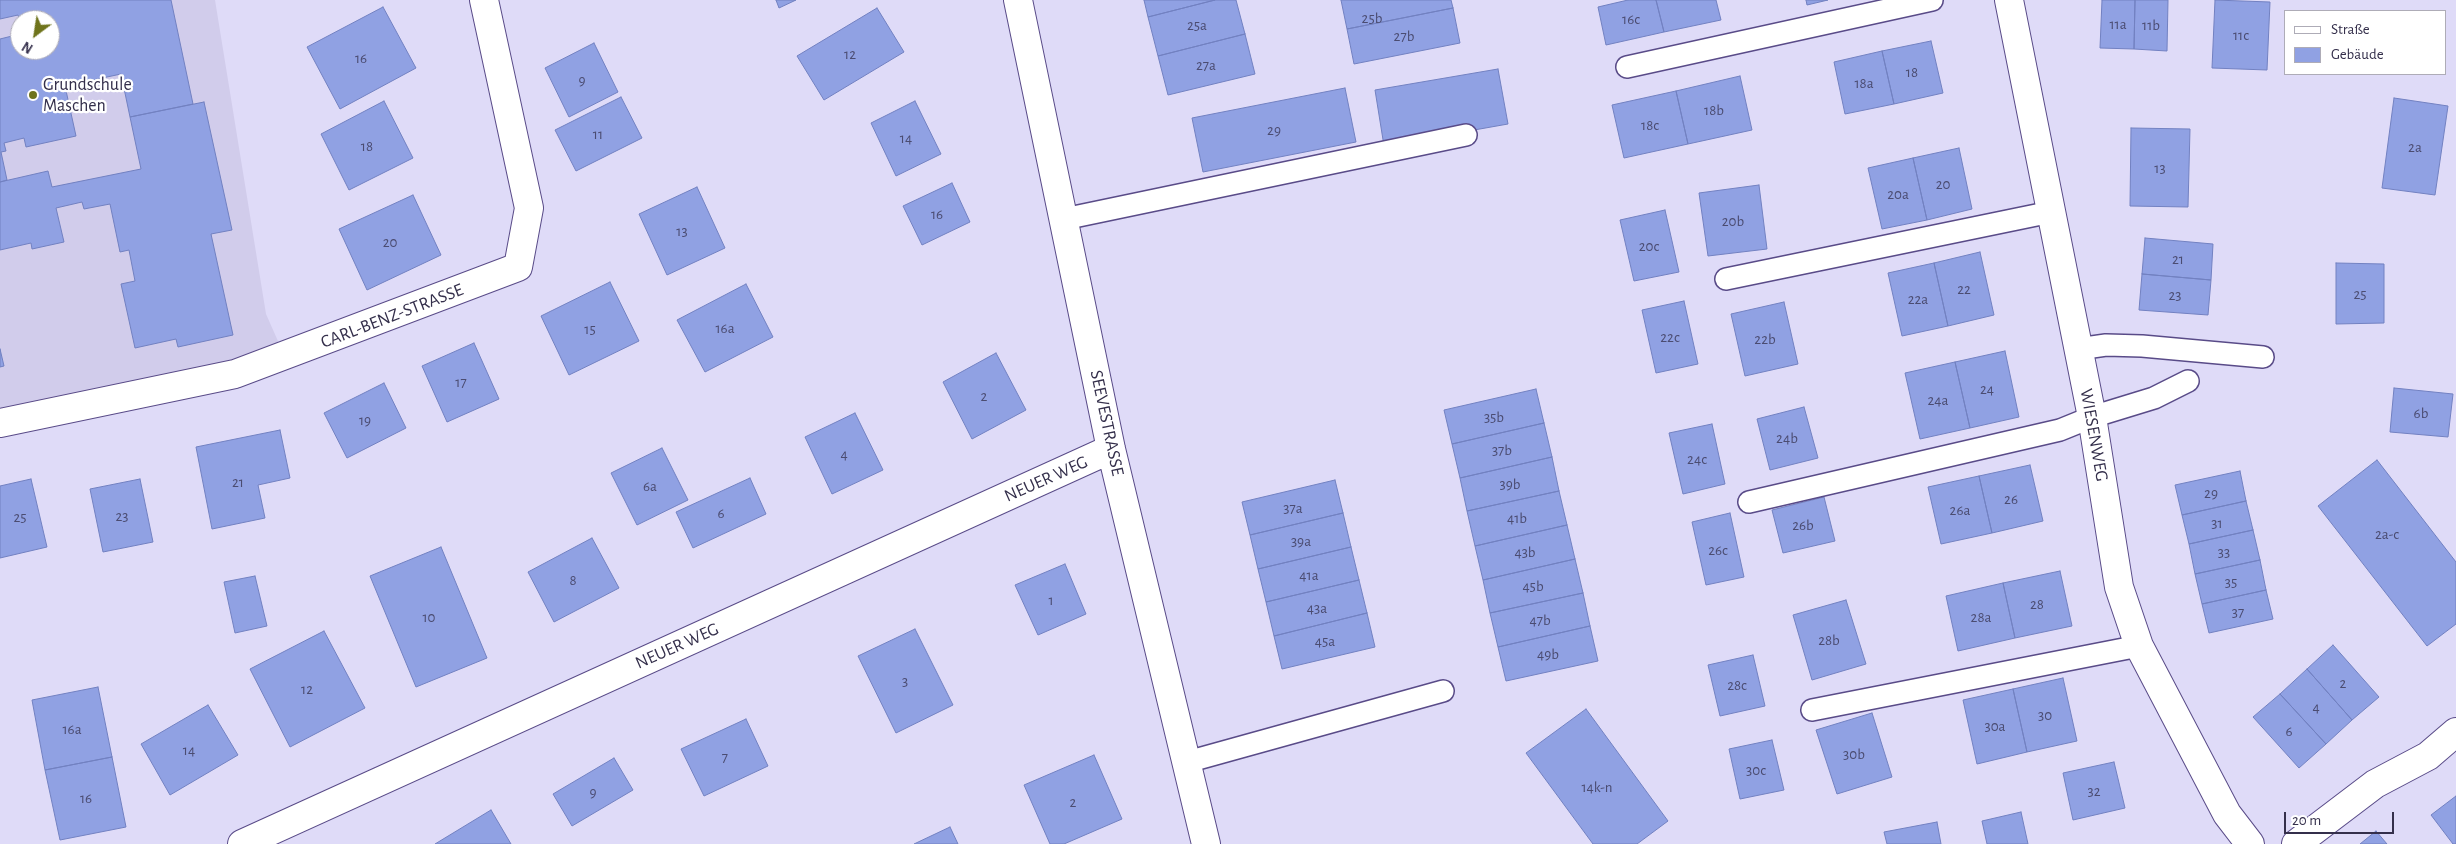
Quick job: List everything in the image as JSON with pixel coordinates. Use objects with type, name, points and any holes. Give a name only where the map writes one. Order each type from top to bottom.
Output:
[{"type":"street","name":"CARL-BENZ-STRASSE","points":[[0,423],[235,374],[518,267],[529,208],[484,0]]},
{"type":"street","name":"SEEVESTRASSE","points":[[1018,0],[1111,449],[1187,762],[1203,843]]},
{"type":"street","name":"WIESENWEG","points":[[2009,0],[2092,417],[2119,587],[2139,646],[2227,814],[2250,844]]},
{"type":"street","name":"NEUER WEG","points":[[242,844],[1111,449]]},
{"type":"street","points":[[2296,844],[2375,784],[2428,756],[2456,732]]},
{"type":"lane","points":[[1627,68],[1932,0]]},
{"type":"lane","points":[[1064,219],[1466,135]]},
{"type":"lane","points":[[1726,279],[2051,212]]},
{"type":"lane","points":[[2078,349],[2106,346],[2142,346],[2263,357]]},
{"type":"lane","points":[[1749,502],[2060,430],[2092,417],[2154,398],[2188,381]]},
{"type":"lane","points":[[1812,710],[2139,646]]},
{"type":"lane","points":[[1187,762],[1443,691]]},
{"type":"shaded area","points":[[0,0],[215,0],[266,314],[285,357],[0,423]]},
{"type":"building","name":"Grundschule Maschen","points":[[0,0],[171,0],[193,104],[130,117],[121,74],[65,86],[76,136],[26,147],[24,138],[4,143],[6,151],[1,152],[7,180],[0,182],[0,39],[10,36],[10,60],[60,60],[60,10],[10,10],[10,17],[0,19]]},
{"type":"building","points":[[776,0],[796,0],[779,8]]},
{"type":"building","points":[[1144,0],[1215,0],[1148,17]]},
{"type":"building","points":[[1215,0],[1236,0],[1245,34],[1158,56],[1148,17]]},
{"type":"building","points":[[1341,0],[1451,0],[1453,8],[1347,29]]},
{"type":"building","points":[[1628,0],[1656,0],[1664,32],[1606,45],[1598,7]]},
{"type":"building","points":[[1656,0],[1716,0],[1721,20],[1664,32]]},
{"type":"building","points":[[1806,0],[1828,0],[1807,5]]},
{"type":"building","points":[[2102,0],[2135,0],[2134,49],[2100,48]]},
{"type":"building","points":[[2135,0],[2168,0],[2167,51],[2134,49]]},
{"type":"building","points":[[2215,0],[2270,2],[2267,70],[2212,68]]},
{"type":"building","points":[[383,7],[416,68],[340,109],[307,47]]},
{"type":"building","points":[[877,8],[904,52],[824,100],[797,56]]},
{"type":"building","points":[[1453,8],[1460,43],[1354,64],[1347,29]]},
{"type":"building","points":[[1245,34],[1255,74],[1168,95],[1158,56]]},
{"type":"building","points":[[1931,41],[1943,93],[1894,104],[1882,51]]},
{"type":"building","points":[[594,43],[618,92],[569,117],[545,68]]},
{"type":"building","points":[[1882,51],[1894,104],[1845,114],[1834,62]]},
{"type":"building","points":[[1498,69],[1508,124],[1384,146],[1375,90]]},
{"type":"building","points":[[1740,76],[1752,130],[1688,144],[1676,91]]},
{"type":"building","points":[[1345,88],[1356,142],[1203,172],[1192,118]]},
{"type":"building","points":[[1676,91],[1688,144],[1624,158],[1612,105]]},
{"type":"building","points":[[621,97],[642,138],[576,171],[555,130]]},
{"type":"building","points":[[2394,98],[2448,106],[2435,195],[2382,188]]},
{"type":"building","points":[[384,101],[413,158],[349,190],[321,134]]},
{"type":"building","points":[[915,101],[941,154],[896,176],[871,123]]},
{"type":"building","points":[[204,102],[232,230],[211,234],[233,335],[178,347],[176,339],[135,348],[121,284],[135,281],[129,250],[120,252],[110,204],[84,209],[82,202],[56,208],[64,242],[32,249],[31,243],[0,250],[0,182],[48,171],[52,187],[141,169],[130,117]]},
{"type":"building","points":[[2131,128],[2190,129],[2188,207],[2130,206]]},
{"type":"building","points":[[1959,148],[1972,209],[1927,220],[1913,158]]},
{"type":"building","points":[[1913,158],[1927,220],[1882,229],[1868,168]]},
{"type":"building","points":[[952,183],[970,222],[922,245],[903,206]]},
{"type":"building","points":[[1759,185],[1767,249],[1708,256],[1699,193]]},
{"type":"building","points":[[697,187],[725,248],[667,275],[639,214]]},
{"type":"building","points":[[413,195],[441,255],[367,290],[339,229]]},
{"type":"building","points":[[1665,210],[1679,272],[1634,281],[1620,220]]},
{"type":"building","points":[[2145,238],[2213,244],[2211,280],[2142,274]]},
{"type":"building","points":[[1980,252],[1994,315],[1948,326],[1934,263]]},
{"type":"building","points":[[1934,263],[1948,326],[1902,336],[1888,273]]},
{"type":"building","points":[[2336,263],[2384,264],[2384,323],[2336,324]]},
{"type":"building","points":[[2142,274],[2211,280],[2208,315],[2139,310]]},
{"type":"building","points":[[610,282],[639,341],[569,375],[541,316]]},
{"type":"building","points":[[746,284],[773,337],[705,372],[677,320]]},
{"type":"building","points":[[1684,301],[1698,364],[1656,373],[1642,310]]},
{"type":"building","points":[[1784,302],[1798,364],[1745,376],[1731,314]]},
{"type":"building","points":[[474,343],[499,399],[447,422],[422,366]]},
{"type":"building","points":[[0,349],[4,366],[0,367]]},
{"type":"building","points":[[2005,351],[2019,417],[1970,428],[1955,362]]},
{"type":"building","points":[[996,353],[1026,410],[972,439],[943,382]]},
{"type":"building","points":[[1955,362],[1970,428],[1920,439],[1905,373]]},
{"type":"building","points":[[384,383],[406,428],[347,458],[324,413]]},
{"type":"building","points":[[2394,388],[2453,394],[2448,437],[2390,432]]},
{"type":"building","points":[[1536,389],[1544,423],[1452,444],[1444,410]]},
{"type":"building","points":[[1804,407],[1818,458],[1770,470],[1757,419]]},
{"type":"building","points":[[855,413],[883,470],[832,494],[805,437]]},
{"type":"building","points":[[1544,423],[1552,457],[1460,478],[1452,444]]},
{"type":"building","points":[[1712,424],[1725,484],[1683,494],[1669,433]]},
{"type":"building","points":[[280,430],[290,478],[258,485],[265,518],[212,529],[196,447]]},
{"type":"building","points":[[662,448],[688,500],[637,525],[611,473]]},
{"type":"building","points":[[1552,457],[1559,491],[1467,511],[1460,478]]},
{"type":"building","points":[[2377,460],[2456,562],[2456,624],[2427,646],[2318,506]]},
{"type":"building","points":[[2030,465],[2043,521],[1992,533],[1979,476]]},
{"type":"building","points":[[2240,471],[2246,501],[2182,515],[2175,485]]},
{"type":"building","points":[[1979,476],[1992,533],[1941,544],[1928,487]]},
{"type":"building","points":[[750,478],[766,514],[693,548],[676,512]]},
{"type":"building","points":[[31,479],[47,547],[0,558],[0,486]]},
{"type":"building","points":[[140,479],[153,542],[103,552],[90,489]]},
{"type":"building","points":[[1335,480],[1343,513],[1250,535],[1242,502]]},
{"type":"building","points":[[1559,491],[1567,525],[1475,546],[1467,511]]},
{"type":"building","points":[[1824,497],[1835,541],[1783,553],[1772,510]]},
{"type":"building","points":[[2246,501],[2253,530],[2189,544],[2182,515]]},
{"type":"building","points":[[1343,513],[1351,547],[1258,569],[1250,535]]},
{"type":"building","points":[[1730,513],[1744,577],[1706,585],[1692,522]]},
{"type":"building","points":[[1567,525],[1575,559],[1483,580],[1475,546]]},
{"type":"building","points":[[2253,530],[2260,560],[2195,574],[2189,544]]},
{"type":"building","points":[[592,538],[619,588],[554,622],[528,572]]},
{"type":"building","points":[[441,547],[487,658],[416,687],[370,576]]},
{"type":"building","points":[[1351,547],[1359,580],[1266,602],[1258,569]]},
{"type":"building","points":[[1575,559],[1583,593],[1490,613],[1483,580]]},
{"type":"building","points":[[2260,560],[2266,590],[2202,604],[2195,574]]},
{"type":"building","points":[[1065,564],[1086,614],[1038,635],[1015,585]]},
{"type":"building","points":[[2060,571],[2072,626],[2015,638],[2003,583]]},
{"type":"building","points":[[255,576],[267,626],[235,633],[224,582]]},
{"type":"building","points":[[1359,580],[1367,613],[1274,636],[1266,602]]},
{"type":"building","points":[[2003,583],[2015,638],[1958,651],[1946,596]]},
{"type":"building","points":[[2266,590],[2273,619],[2209,633],[2202,604]]},
{"type":"building","points":[[1583,593],[1590,626],[1498,647],[1490,613]]},
{"type":"building","points":[[1846,600],[1866,664],[1812,680],[1793,615]]},
{"type":"building","points":[[1367,613],[1375,647],[1282,669],[1274,636]]},
{"type":"building","points":[[1590,626],[1598,661],[1506,681],[1498,647]]},
{"type":"building","points":[[915,629],[953,705],[896,733],[858,656]]},
{"type":"building","points":[[324,631],[365,708],[290,747],[250,669]]},
{"type":"building","points":[[2333,645],[2379,697],[2352,720],[2307,669]]},
{"type":"building","points":[[1753,655],[1765,706],[1720,716],[1708,665]]},
{"type":"building","points":[[2307,669],[2352,720],[2326,744],[2280,694]]},
{"type":"building","points":[[2063,678],[2077,741],[2027,752],[2013,689]]},
{"type":"building","points":[[98,687],[112,757],[45,770],[32,700]]},
{"type":"building","points":[[2013,689],[2027,752],[1977,764],[1963,700]]},
{"type":"building","points":[[2280,694],[2326,744],[2299,768],[2253,717]]},
{"type":"building","points":[[208,705],[238,755],[170,795],[141,744]]},
{"type":"building","points":[[1586,709],[1668,821],[1637,844],[1593,844],[1526,753]]},
{"type":"building","points":[[1872,713],[1892,777],[1837,794],[1816,730]]},
{"type":"building","points":[[746,719],[768,766],[704,796],[681,749]]},
{"type":"building","points":[[1772,740],[1784,790],[1740,799],[1729,749]]},
{"type":"building","points":[[1094,755],[1122,819],[1064,844],[1050,844],[1024,785]]},
{"type":"building","points":[[112,757],[126,827],[60,840],[45,770]]},
{"type":"building","points":[[614,758],[633,790],[572,826],[553,794]]},
{"type":"building","points":[[2114,762],[2125,808],[2073,820],[2063,773]]},
{"type":"building","points":[[2456,796],[2456,844],[2453,844],[2431,815]]},
{"type":"building","points":[[491,810],[511,844],[435,844]]},
{"type":"building","points":[[2021,812],[2028,844],[1987,844],[1982,821]]},
{"type":"building","points":[[1937,822],[1941,844],[1887,844],[1884,832]]},
{"type":"building","points":[[950,827],[958,844],[914,844]]},
{"type":"building","points":[[2376,831],[2387,844],[2360,844]]},
{"type":"place","name":"Grundschule Maschen","points":[[33,95]]}]
